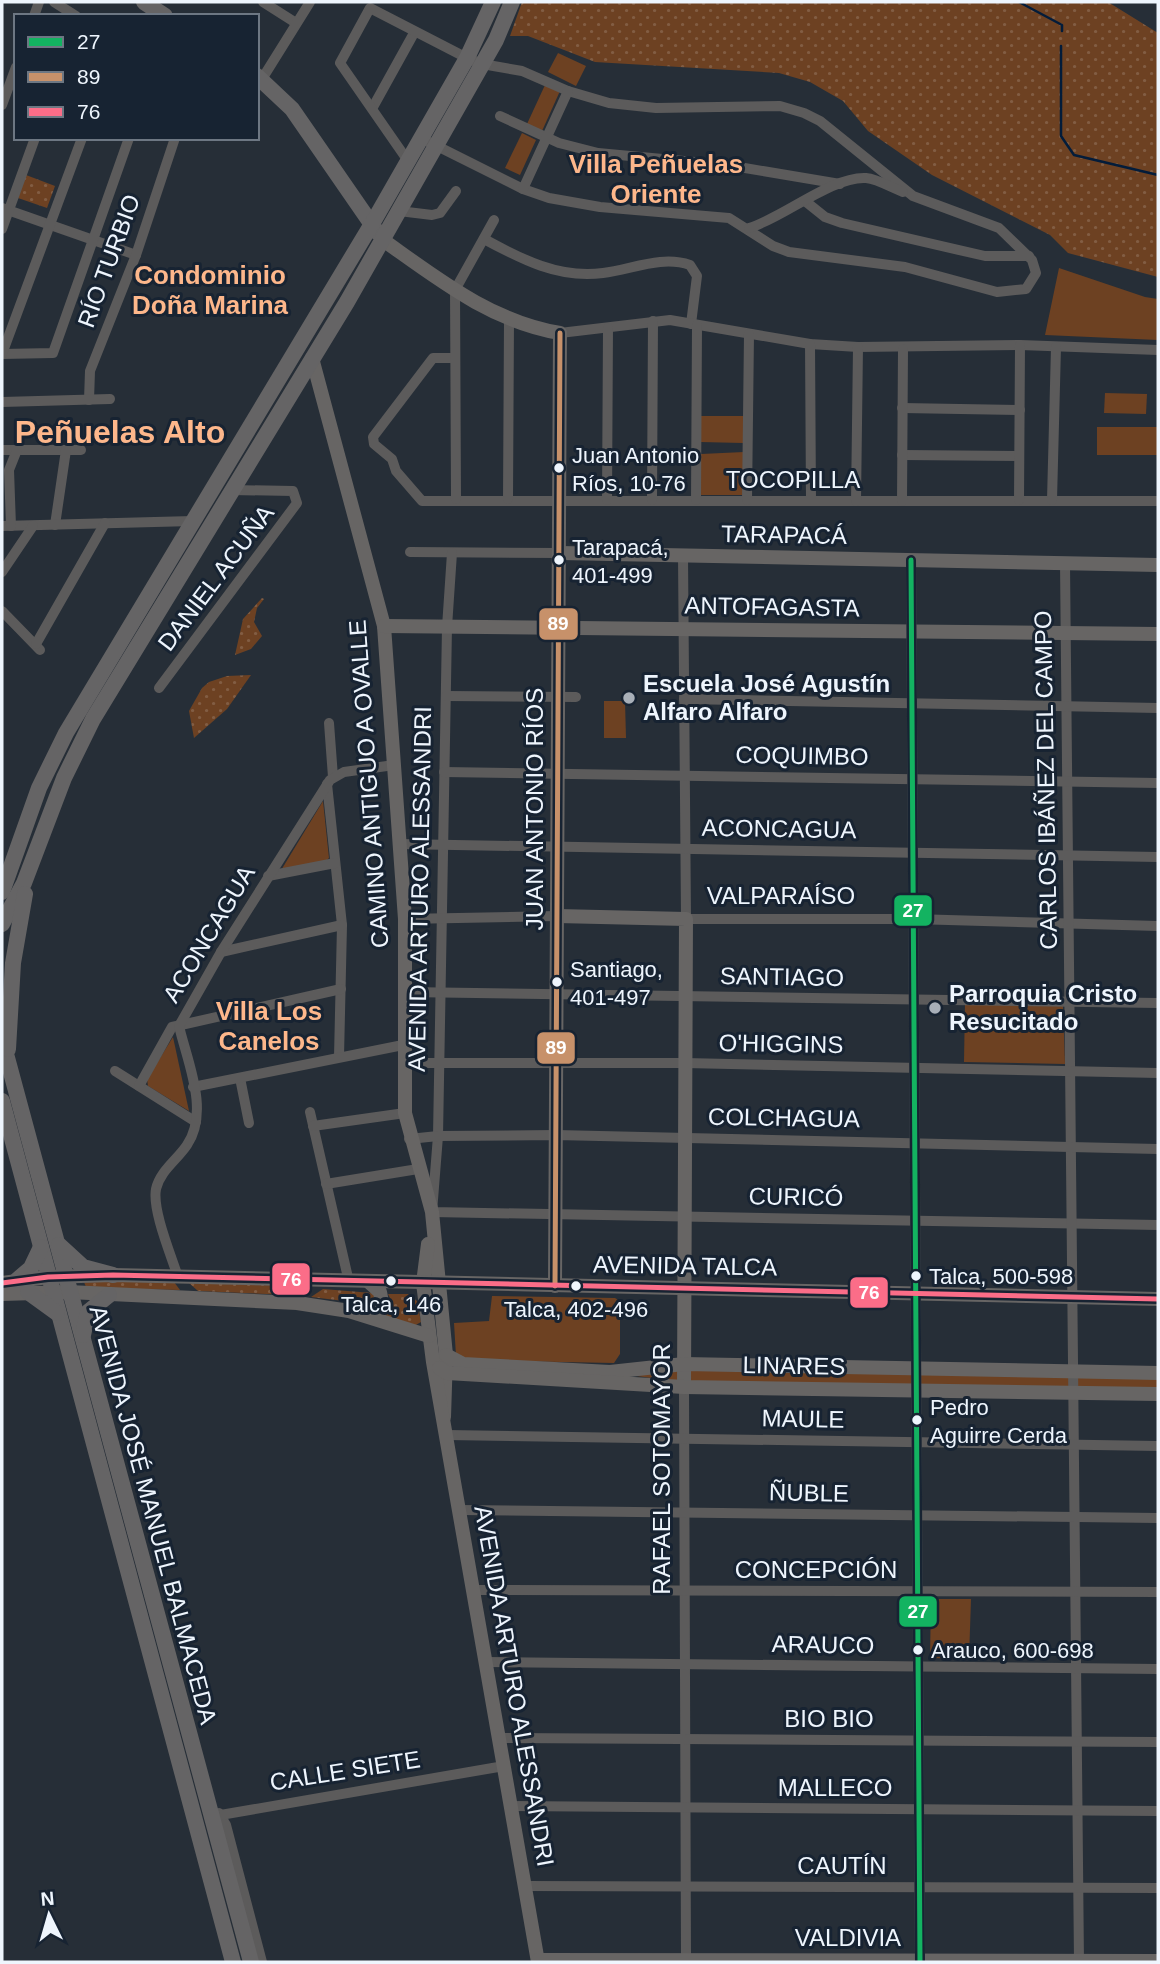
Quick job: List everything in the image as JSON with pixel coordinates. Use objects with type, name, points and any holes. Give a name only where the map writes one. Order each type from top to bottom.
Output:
[{"type":"main road","points":[[144,2],[162,14]]},
{"type":"main road","points":[[2,924],[32,863],[49,813],[82,739],[383,240],[437,145],[475,61],[481,33],[493,2]]},
{"type":"main road","points":[[2,892],[39,788],[58,748],[421,138],[475,61],[496,40],[512,2]]},
{"type":"main road","points":[[259,77],[301,120],[383,240],[455,290],[509,320],[561,332]]},
{"type":"main road","name":"JUAN ANTONIO RÍOS","points":[[555,1286],[561,332]]},
{"type":"main road","name":"CAMINO ANTIGUO A OVALLE","points":[[312,358],[384,626],[405,919],[405,1113],[409,1139],[432,1219]]},
{"type":"main road","name":"TARAPACÁ","points":[[560,553],[1158,565]]},
{"type":"main road","name":"ANTOFAGASTA","points":[[384,626],[1158,634]]},
{"type":"main road","points":[[7,1059],[13,963],[32,863]]},
{"type":"main road","name":"VALPARAÍSO","points":[[557,916],[686,919]]},
{"type":"main road","name":"RAFAEL SOTOMAYOR","points":[[684,1387],[686,919]]},
{"type":"main road","name":"AVENIDA JOSÉ MANUEL BALMACEDA","points":[[2,1039],[59,1284],[83,1341],[208,1817],[233,1962]]},
{"type":"main road","name":"AVENIDA JOSÉ MANUEL BALMACEDA","points":[[2,1101],[48,1242]]},
{"type":"main road","name":"AVENIDA ARTURO ALESSANDRI","points":[[432,1219],[429,1336],[538,1961]]},
{"type":"main road","points":[[9,1282],[31,1268],[48,1242],[76,1263],[97,1273],[113,1275]]},
{"type":"main road","name":"AVENIDA TALCA","points":[[2,1294],[28,1292],[113,1275],[1158,1299]]},
{"type":"main road","points":[[178,1277],[195,1298]]},
{"type":"main road","name":"AVENIDA TALCA","points":[[9,1282],[59,1284],[110,1295],[297,1303],[349,1311],[429,1336]]},
{"type":"main road","points":[[349,1311],[380,1305],[382,1295],[369,1282]]},
{"type":"main road","name":"AVENIDA ARTURO ALESSANDRI","points":[[430,1283],[446,1355],[444,1417]]},
{"type":"main road","name":"AVENIDA JOSÉ MANUEL BALMACEDA","points":[[59,1284],[57,1313],[251,1962]]},
{"type":"main road","points":[[28,1292],[57,1313]]},
{"type":"main road","points":[[83,1341],[83,1325],[88,1312],[110,1295]]},
{"type":"main road","name":"LINARES","points":[[446,1355],[463,1364],[610,1372],[684,1364],[1158,1373]]},
{"type":"main road","points":[[433,1362],[447,1373]]},
{"type":"main road","name":"LINARES","points":[[447,1373],[684,1387],[1158,1394]]},
{"type":"main road","name":"VALDIVIA","points":[[538,1961],[1158,1961]]},
{"type":"street","points":[[54,2],[73,14]]},
{"type":"street","points":[[263,2],[296,23]]},
{"type":"street","points":[[259,77],[310,2]]},
{"type":"street","points":[[408,161],[340,63],[370,8],[414,33],[475,61],[522,71],[568,91],[609,103],[648,108],[788,108],[820,121],[913,196]]},
{"type":"street","points":[[373,107],[414,33]]},
{"type":"street","points":[[2,105],[14,72]]},
{"type":"street","points":[[523,189],[568,91]]},
{"type":"street","points":[[500,116],[547,138],[598,153],[727,165],[840,184]]},
{"type":"street","points":[[421,138],[523,189],[581,205],[729,218],[749,228],[765,241],[789,252],[905,267],[997,292],[1026,289],[1035,274],[1029,256],[999,229],[866,178],[840,184],[765,223],[749,228]]},
{"type":"street","points":[[2,229],[5,209],[34,140]]},
{"type":"street","points":[[81,140],[2,354],[53,354],[128,140]]},
{"type":"street","name":"RÍO TURBIO","points":[[89,400],[90,371],[136,255],[174,140]]},
{"type":"street","points":[[866,178],[874,164]]},
{"type":"street","points":[[399,211],[440,213],[456,191]]},
{"type":"street","points":[[805,201],[825,216],[842,223],[985,256],[1029,256]]},
{"type":"street","points":[[5,209],[136,255]]},
{"type":"street","points":[[456,499],[455,290],[494,220]]},
{"type":"street","points":[[484,239],[534,264],[564,272],[603,274],[659,262],[690,265],[697,276],[694,325],[696,500]]},
{"type":"street","points":[[508,499],[509,320]]},
{"type":"street","points":[[652,500],[653,321]]},
{"type":"street","points":[[561,332],[653,321],[810,344],[858,347],[903,349],[1020,345],[1158,350]]},
{"type":"street","points":[[607,500],[608,328]]},
{"type":"street","points":[[747,500],[749,334]]},
{"type":"street","points":[[810,344],[811,501]]},
{"type":"street","points":[[1019,500],[1020,345]]},
{"type":"street","points":[[856,501],[858,347]]},
{"type":"street","points":[[1052,500],[1055,347]]},
{"type":"street","points":[[902,501],[903,349]]},
{"type":"street","name":"TOCOPILLA","points":[[455,358],[433,358],[372,440],[392,459],[396,471],[422,501],[1158,501]]},
{"type":"street","points":[[2,402],[110,399]]},
{"type":"street","points":[[902,408],[1020,410]]},
{"type":"street","points":[[2,450],[80,450]]},
{"type":"street","points":[[17,450],[9,470],[6,526],[193,521]]},
{"type":"street","points":[[55,525],[66,450]]},
{"type":"street","points":[[902,455],[1019,456]]},
{"type":"street","name":"DANIEL ACUÑA","points":[[159,688],[295,508],[297,499],[293,491],[230,490]]},
{"type":"street","points":[[2,611],[38,647],[105,523]]},
{"type":"street","points":[[2,572],[33,526]]},
{"type":"street","name":"TARAPACÁ","points":[[410,552],[560,553]]},
{"type":"street","name":"AVENIDA ARTURO ALESSANDRI","points":[[432,1219],[438,1136],[447,627],[452,553]]},
{"type":"street","name":"RAFAEL SOTOMAYOR","points":[[683,556],[686,919]]},
{"type":"street","points":[[911,560],[919,1961]]},
{"type":"street","name":"CARLOS IBÁÑEZ DEL CAMPO","points":[[1065,563],[1079,1961]]},
{"type":"street","points":[[446,696],[576,697]]},
{"type":"street","points":[[684,699],[1158,708]]},
{"type":"street","points":[[329,723],[335,863],[342,925],[339,1057]]},
{"type":"street","points":[[330,780],[344,772],[394,765]]},
{"type":"street","name":"COQUIMBO","points":[[444,772],[1158,783]]},
{"type":"street","name":"ACONCAGUA","points":[[196,1122],[193,1087],[179,1026],[221,952],[330,780]]},
{"type":"street","name":"ACONCAGUA","points":[[399,844],[1158,857]]},
{"type":"street","points":[[268,876],[335,863]]},
{"type":"street","name":"VALPARAÍSO","points":[[405,919],[442,916],[557,916]]},
{"type":"street","name":"VALPARAÍSO","points":[[686,919],[913,919],[1158,926]]},
{"type":"street","points":[[221,952],[342,925]]},
{"type":"street","points":[[179,1026],[341,989]]},
{"type":"street","name":"SANTIAGO","points":[[406,992],[1158,1003]]},
{"type":"street","name":"ACONCAGUA","points":[[139,1086],[172,1027],[179,1026]]},
{"type":"street","points":[[193,1087],[403,1045]]},
{"type":"street","name":"O'HIGGINS","points":[[403,1063],[685,1063],[1158,1073]]},
{"type":"street","points":[[115,1071],[196,1122],[187,1146],[162,1175],[156,1190],[156,1202],[178,1277]]},
{"type":"street","points":[[240,1077],[249,1123]]},
{"type":"street","points":[[310,1112],[349,1282]]},
{"type":"street","points":[[313,1126],[405,1113]]},
{"type":"street","name":"COLCHAGUA","points":[[409,1139],[438,1136],[556,1135],[1158,1149]]},
{"type":"street","points":[[326,1184],[418,1169]]},
{"type":"street","name":"CURICÓ","points":[[432,1219],[555,1214],[1158,1225]]},
{"type":"street","name":"RAFAEL SOTOMAYOR","points":[[684,1387],[686,1961]]},
{"type":"street","name":"MAULE","points":[[447,1435],[1158,1446]]},
{"type":"street","name":"ÑUBLE","points":[[460,1510],[1158,1518]]},
{"type":"street","name":"CONCEPCIÓN","points":[[474,1590],[1158,1592]]},
{"type":"street","name":"ARAUCO","points":[[486,1662],[1158,1669]]},
{"type":"street","name":"BIO BIO","points":[[499,1738],[1158,1742]]},
{"type":"street","name":"CALLE SIETE","points":[[208,1817],[504,1766]]},
{"type":"street","name":"MALLECO","points":[[511,1807],[1158,1811]]},
{"type":"street","points":[[208,1817],[226,1825],[262,1962]]},
{"type":"street","name":"CAUTÍN","points":[[525,1886],[1158,1888]]},
{"type":"shaded area","points":[[522,2],[1108,2],[1158,33],[1158,277],[1068,253],[1050,235],[932,175],[868,131],[843,101],[810,82],[779,73],[595,62],[528,36],[510,36]]},
{"type":"shaded area","points":[[558,53],[586,66],[576,86],[548,72]]},
{"type":"shaded area","points":[[545,85],[560,91],[542,131],[527,124]]},
{"type":"shaded area","points":[[522,133],[536,140],[520,175],[505,168]]},
{"type":"shaded area","points":[[26,175],[55,186],[47,208],[18,198]]},
{"type":"shaded area","points":[[1059,268],[1158,299],[1158,340],[1045,335]]},
{"type":"shaded area","points":[[1105,393],[1147,394],[1146,414],[1104,413]]},
{"type":"shaded area","points":[[700,416],[743,416],[743,443],[700,442]]},
{"type":"shaded area","points":[[1097,427],[1158,427],[1158,455],[1097,455]]},
{"type":"shaded area","points":[[744,452],[744,495],[700,495],[701,454]]},
{"type":"shaded area","points":[[262,598],[264,599],[257,608],[254,622],[262,636],[251,649],[235,655],[243,619]]},
{"type":"shaded area","points":[[251,675],[227,709],[194,738],[189,711],[202,688],[209,682],[227,676]]},
{"type":"shaded area","points":[[604,701],[625,701],[626,738],[604,738]]},
{"type":"shaded area","points":[[323,801],[329,858],[325,862],[280,872]]},
{"type":"shaded area","points":[[965,1003],[1063,1006],[1065,1064],[964,1062]]},
{"type":"shaded area","points":[[173,1037],[189,1111],[148,1086],[147,1079]]},
{"type":"shaded area","points":[[84,1282],[174,1282],[180,1290],[92,1288],[86,1287]]},
{"type":"shaded area","points":[[189,1283],[309,1285],[292,1295],[198,1291]]},
{"type":"shaded area","points":[[323,1289],[372,1293],[377,1299],[369,1304],[311,1297]]},
{"type":"shaded area","points":[[388,1294],[408,1294],[417,1301],[421,1322],[414,1326],[381,1317],[392,1302]]},
{"type":"shaded area","points":[[492,1296],[615,1298],[620,1301],[620,1354],[614,1363],[460,1360],[456,1356],[454,1323],[489,1321]]},
{"type":"shaded area","points":[[689,1370],[1158,1377],[1158,1389],[689,1383],[629,1375]]},
{"type":"shaded area","points":[[931,1599],[971,1599],[969,1659],[930,1658]]},
{"type":"waterway","points":[[1019,2],[1062,25],[1062,31]]},
{"type":"waterway","points":[[1061,46],[1061,136],[1074,155],[1158,175]]},
{"type":"transit line","name":"89","points":[[555,1286],[560,333]]},
{"type":"transit line","name":"27","points":[[911,560],[920,1962]]},
{"type":"transit line","name":"76","points":[[2,1283],[48,1277],[113,1275],[1158,1299]]},
{"type":"place","name":"Juan Antonio Ríos, 10-76","points":[[559,468]]},
{"type":"place","name":"Tarapacá, 401-499","points":[[559,560]]},
{"type":"place","name":"Escuela José Agustín Alfaro Alfaro","points":[[629,698]]},
{"type":"place","name":"Santiago, 401-497","points":[[557,982]]},
{"type":"place","name":"Parroquia Cristo Resucitado","points":[[935,1008]]},
{"type":"place","name":"Talca, 500-598","points":[[916,1276]]},
{"type":"place","name":"Talca, 146","points":[[391,1281]]},
{"type":"place","name":"Talca, 402-496","points":[[576,1286]]},
{"type":"place","name":"Pedro Aguirre Cerda","points":[[917,1420]]},
{"type":"place","name":"Arauco, 600-698","points":[[918,1650]]},
{"type":"district","name":"Villa Peñuelas Oriente","points":[[656,179]]},
{"type":"district","name":"Condominio Doña Marina","points":[[210,290]]},
{"type":"district","name":"Peñuelas Alto","points":[[120,432]]},
{"type":"district","name":"Villa Los Canelos","points":[[269,1026]]}]
